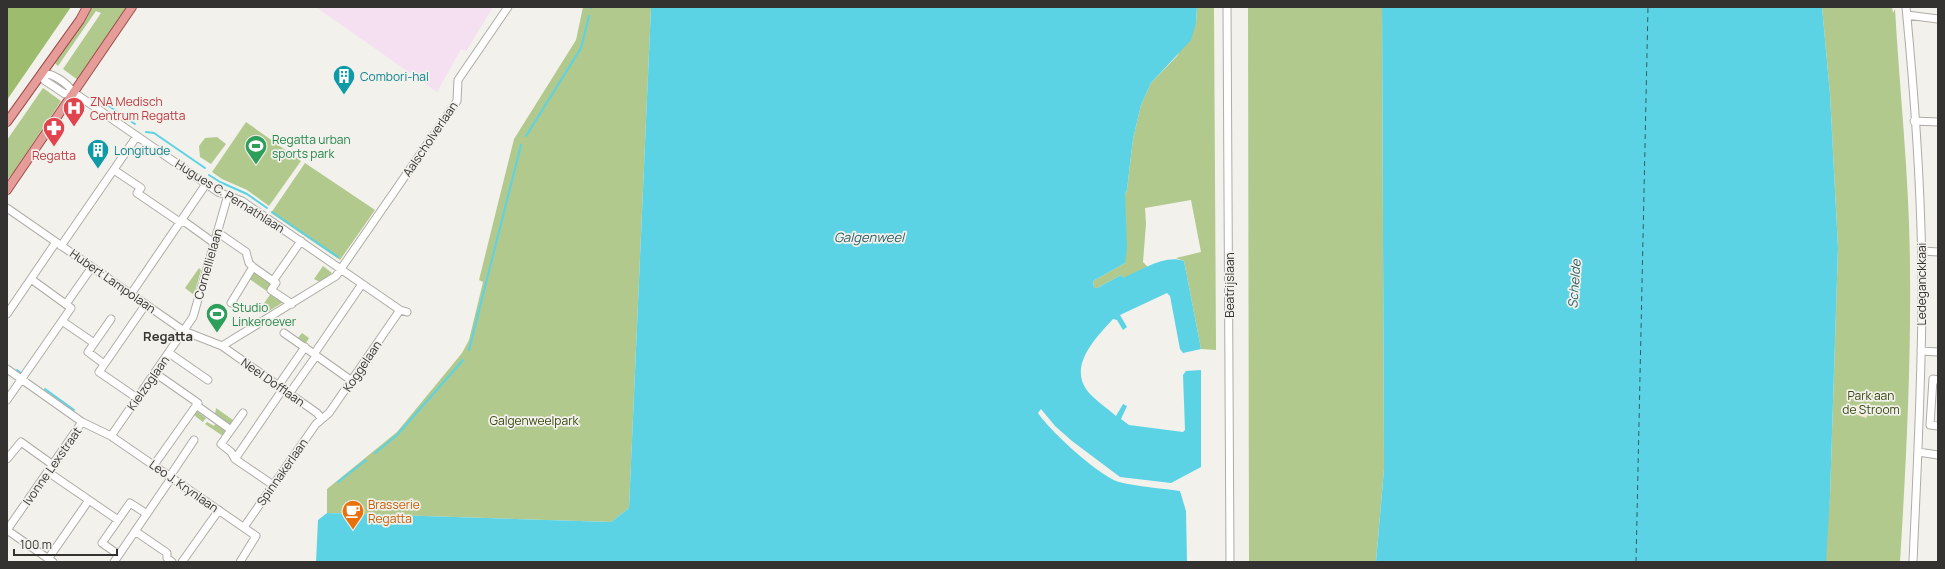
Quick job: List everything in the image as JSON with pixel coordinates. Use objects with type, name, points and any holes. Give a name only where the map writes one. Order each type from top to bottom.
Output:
[{"type":"main road","points":[[7,122],[87,7]]},
{"type":"main road","points":[[7,190],[132,7]]},
{"type":"street","name":"Aalscholverlaan","points":[[222,346],[333,278],[341,269],[457,101],[458,80],[508,7]]},
{"type":"street","name":"Beatrijslaan","points":[[1228,7],[1230,562]]},
{"type":"street","name":"Ledeganckkaai","points":[[1906,7],[1922,251],[1922,351],[1913,562]]},
{"type":"street","points":[[1907,15],[1938,18]]},
{"type":"street","points":[[42,73],[44,80],[65,94],[73,92]]},
{"type":"street","name":"Hugues C. Pernathlaan","points":[[73,92],[218,192],[242,201],[362,284],[404,311]]},
{"type":"street","points":[[1914,121],[1938,122]]},
{"type":"street","points":[[7,314],[31,279],[114,170],[137,136]]},
{"type":"street","points":[[114,170],[141,188],[137,193],[181,223],[185,222],[214,243]]},
{"type":"street","points":[[132,294],[206,184]]},
{"type":"street","name":"Cornellielaan","points":[[184,330],[193,317],[228,196]]},
{"type":"street","name":"Hubert Lampolaan","points":[[7,208],[184,330],[222,346]]},
{"type":"street","points":[[217,232],[246,252],[249,264],[274,280]]},
{"type":"street","points":[[292,304],[271,290],[276,283],[274,280],[301,241]]},
{"type":"street","points":[[1922,251],[1938,252]]},
{"type":"street","points":[[230,303],[252,266]]},
{"type":"street","points":[[7,400],[62,321],[68,306],[92,267]]},
{"type":"street","points":[[31,279],[68,306]]},
{"type":"street","points":[[283,390],[296,384],[362,284]]},
{"type":"street","points":[[137,398],[99,372],[146,304]]},
{"type":"street","name":"Koggelaan","points":[[322,419],[329,413],[349,379],[404,311]]},
{"type":"street","points":[[104,364],[88,352],[111,319]]},
{"type":"street","points":[[62,321],[94,343]]},
{"type":"street","name":"Kielzoglaan","points":[[111,436],[184,330]]},
{"type":"street","points":[[284,333],[349,379]]},
{"type":"street","name":"Neel Dofflaan","points":[[222,346],[317,413],[322,419]]},
{"type":"street","points":[[235,459],[283,390],[284,376],[304,348]]},
{"type":"street","points":[[1922,351],[1938,352]]},
{"type":"street","points":[[169,353],[208,380]]},
{"type":"street","name":"Leo J. Krynlaan","points":[[7,369],[82,422],[111,436],[256,536],[240,562]]},
{"type":"street","points":[[155,373],[231,430]]},
{"type":"street","points":[[1938,380],[1933,379],[1930,425],[1938,426]]},
{"type":"street","points":[[154,465],[195,403]]},
{"type":"street","points":[[243,413],[220,444],[231,452],[235,459],[273,485]]},
{"type":"street","name":"Spinnakerlaan","points":[[244,527],[316,424],[322,419]]},
{"type":"street","name":"Ivonne Lexstraat","points":[[7,530],[82,422]]},
{"type":"street","points":[[114,562],[147,514],[194,440]]},
{"type":"street","points":[[11,453],[21,442],[53,465]]},
{"type":"street","points":[[1918,452],[1938,455]]},
{"type":"street","points":[[48,472],[118,520]]},
{"type":"street","points":[[7,530],[51,560],[89,500]]},
{"type":"street","points":[[119,555],[102,543],[130,503],[147,514]]},
{"type":"street","points":[[182,562],[219,510]]},
{"type":"street","points":[[135,531],[167,553],[166,558],[172,562]]},
{"type":"shaded area","points":[[316,7],[493,7],[466,51],[461,49],[437,92]]},
{"type":"green space","points":[[7,7],[71,7],[7,100]]},
{"type":"green space","points":[[90,7],[129,7],[78,80],[63,69],[101,13],[96,11],[58,66],[55,63],[83,23]]},
{"type":"green space","name":"Galgenweelpark","points":[[583,7],[651,7],[629,508],[611,522],[327,513],[327,489],[397,432],[462,353],[469,340],[483,282],[479,280],[514,139],[576,40]]},
{"type":"green space","points":[[1197,7],[1214,7],[1216,350],[1201,349],[1184,261],[1176,258],[1201,252],[1191,200],[1145,208],[1146,224],[1143,262],[1148,267],[1123,279],[1121,275],[1097,288],[1094,288],[1093,281],[1125,263],[1125,194],[1127,190],[1133,139],[1141,105],[1151,83],[1177,56],[1196,23]]},
{"type":"green space","points":[[1248,7],[1382,7],[1384,469],[1376,562],[1249,562]]},
{"type":"green space","name":"Park aan de Stroom","points":[[1822,7],[1892,7],[1893,13],[1895,9],[1907,173],[1910,239],[1908,417],[1900,562],[1824,562],[1830,496],[1838,248],[1830,94]]},
{"type":"green space","points":[[43,88],[61,101],[7,180],[7,140]]},
{"type":"green space","name":"Regatta urban sports park","points":[[246,122],[301,161],[269,206],[247,190],[222,179],[212,172]]},
{"type":"green space","points":[[217,137],[226,144],[211,164],[200,157],[199,146],[205,138]]},
{"type":"green space","points":[[305,163],[375,210],[340,260],[271,213]]},
{"type":"green space","points":[[323,266],[332,273],[320,282],[314,279]]},
{"type":"green space","points":[[199,268],[201,270],[194,295],[185,288]]},
{"type":"green space","points":[[254,269],[274,283],[268,292],[248,278]]},
{"type":"green space","points":[[272,292],[285,301],[269,311],[262,306]]},
{"type":"green space","points":[[302,333],[309,338],[305,345],[297,339]]},
{"type":"green space","points":[[216,408],[233,420],[230,425],[215,414]]},
{"type":"green space","points":[[194,409],[206,418],[203,422],[191,413]]},
{"type":"green space","points":[[207,422],[214,426],[215,424],[226,431],[223,436],[205,424]]},
{"type":"sand","points":[[1857,405],[1861,405],[1863,410],[1867,410],[1869,413],[1866,418],[1857,415],[1854,408]]},
{"type":"water","name":"Galgenweel","points":[[651,7],[1197,7],[1196,23],[1191,40],[1151,83],[1141,105],[1133,139],[1127,190],[1125,194],[1127,248],[1125,263],[1093,281],[1094,288],[1097,288],[1121,275],[1123,278],[1161,261],[1177,259],[1184,261],[1201,349],[1183,353],[1180,349],[1170,296],[1167,293],[1120,315],[1127,327],[1123,330],[1117,320],[1113,319],[1093,342],[1083,360],[1081,369],[1082,379],[1086,389],[1096,400],[1116,416],[1123,404],[1127,406],[1121,419],[1129,425],[1183,432],[1185,430],[1183,375],[1186,371],[1201,370],[1201,467],[1171,483],[1120,477],[1072,441],[1055,426],[1041,409],[1038,413],[1052,430],[1075,452],[1110,478],[1127,484],[1180,491],[1186,511],[1187,562],[316,562],[318,520],[327,513],[611,522],[629,508]]},
{"type":"water","name":"Schelde","points":[[1382,7],[1822,7],[1830,94],[1838,248],[1830,496],[1826,562],[1376,562],[1384,469]]},
{"type":"waterway","points":[[526,136],[581,48],[589,16]]},
{"type":"waterway","points":[[103,102],[135,124]]},
{"type":"waterway","points":[[146,132],[154,133],[205,168]]},
{"type":"waterway","points":[[469,350],[521,145]]},
{"type":"waterway","points":[[209,175],[220,182],[247,194],[267,208]]},
{"type":"waterway","points":[[272,212],[338,257]]},
{"type":"waterway","points":[[375,453],[397,435],[463,360]]},
{"type":"waterway","points":[[17,370],[21,373]]},
{"type":"waterway","points":[[45,389],[74,410]]},
{"type":"waterway","points":[[338,482],[366,460]]},
{"type":"ferry route","points":[[1636,562],[1648,7]]},
{"type":"place","name":"Combori-hal","points":[[344,96]]},
{"type":"place","name":"ZNA Medisch Centrum Regatta","points":[[74,128]]},
{"type":"place","name":"Regatta","points":[[54,148]]},
{"type":"place","name":"Regatta urban sports park","points":[[256,166]]},
{"type":"place","name":"Longitude","points":[[98,170]]},
{"type":"place","name":"Studio Linkeroever","points":[[217,334]]},
{"type":"place","name":"Brasserie Regatta","points":[[353,530]]},
{"type":"district","name":"Regatta","points":[[168,336]]}]
